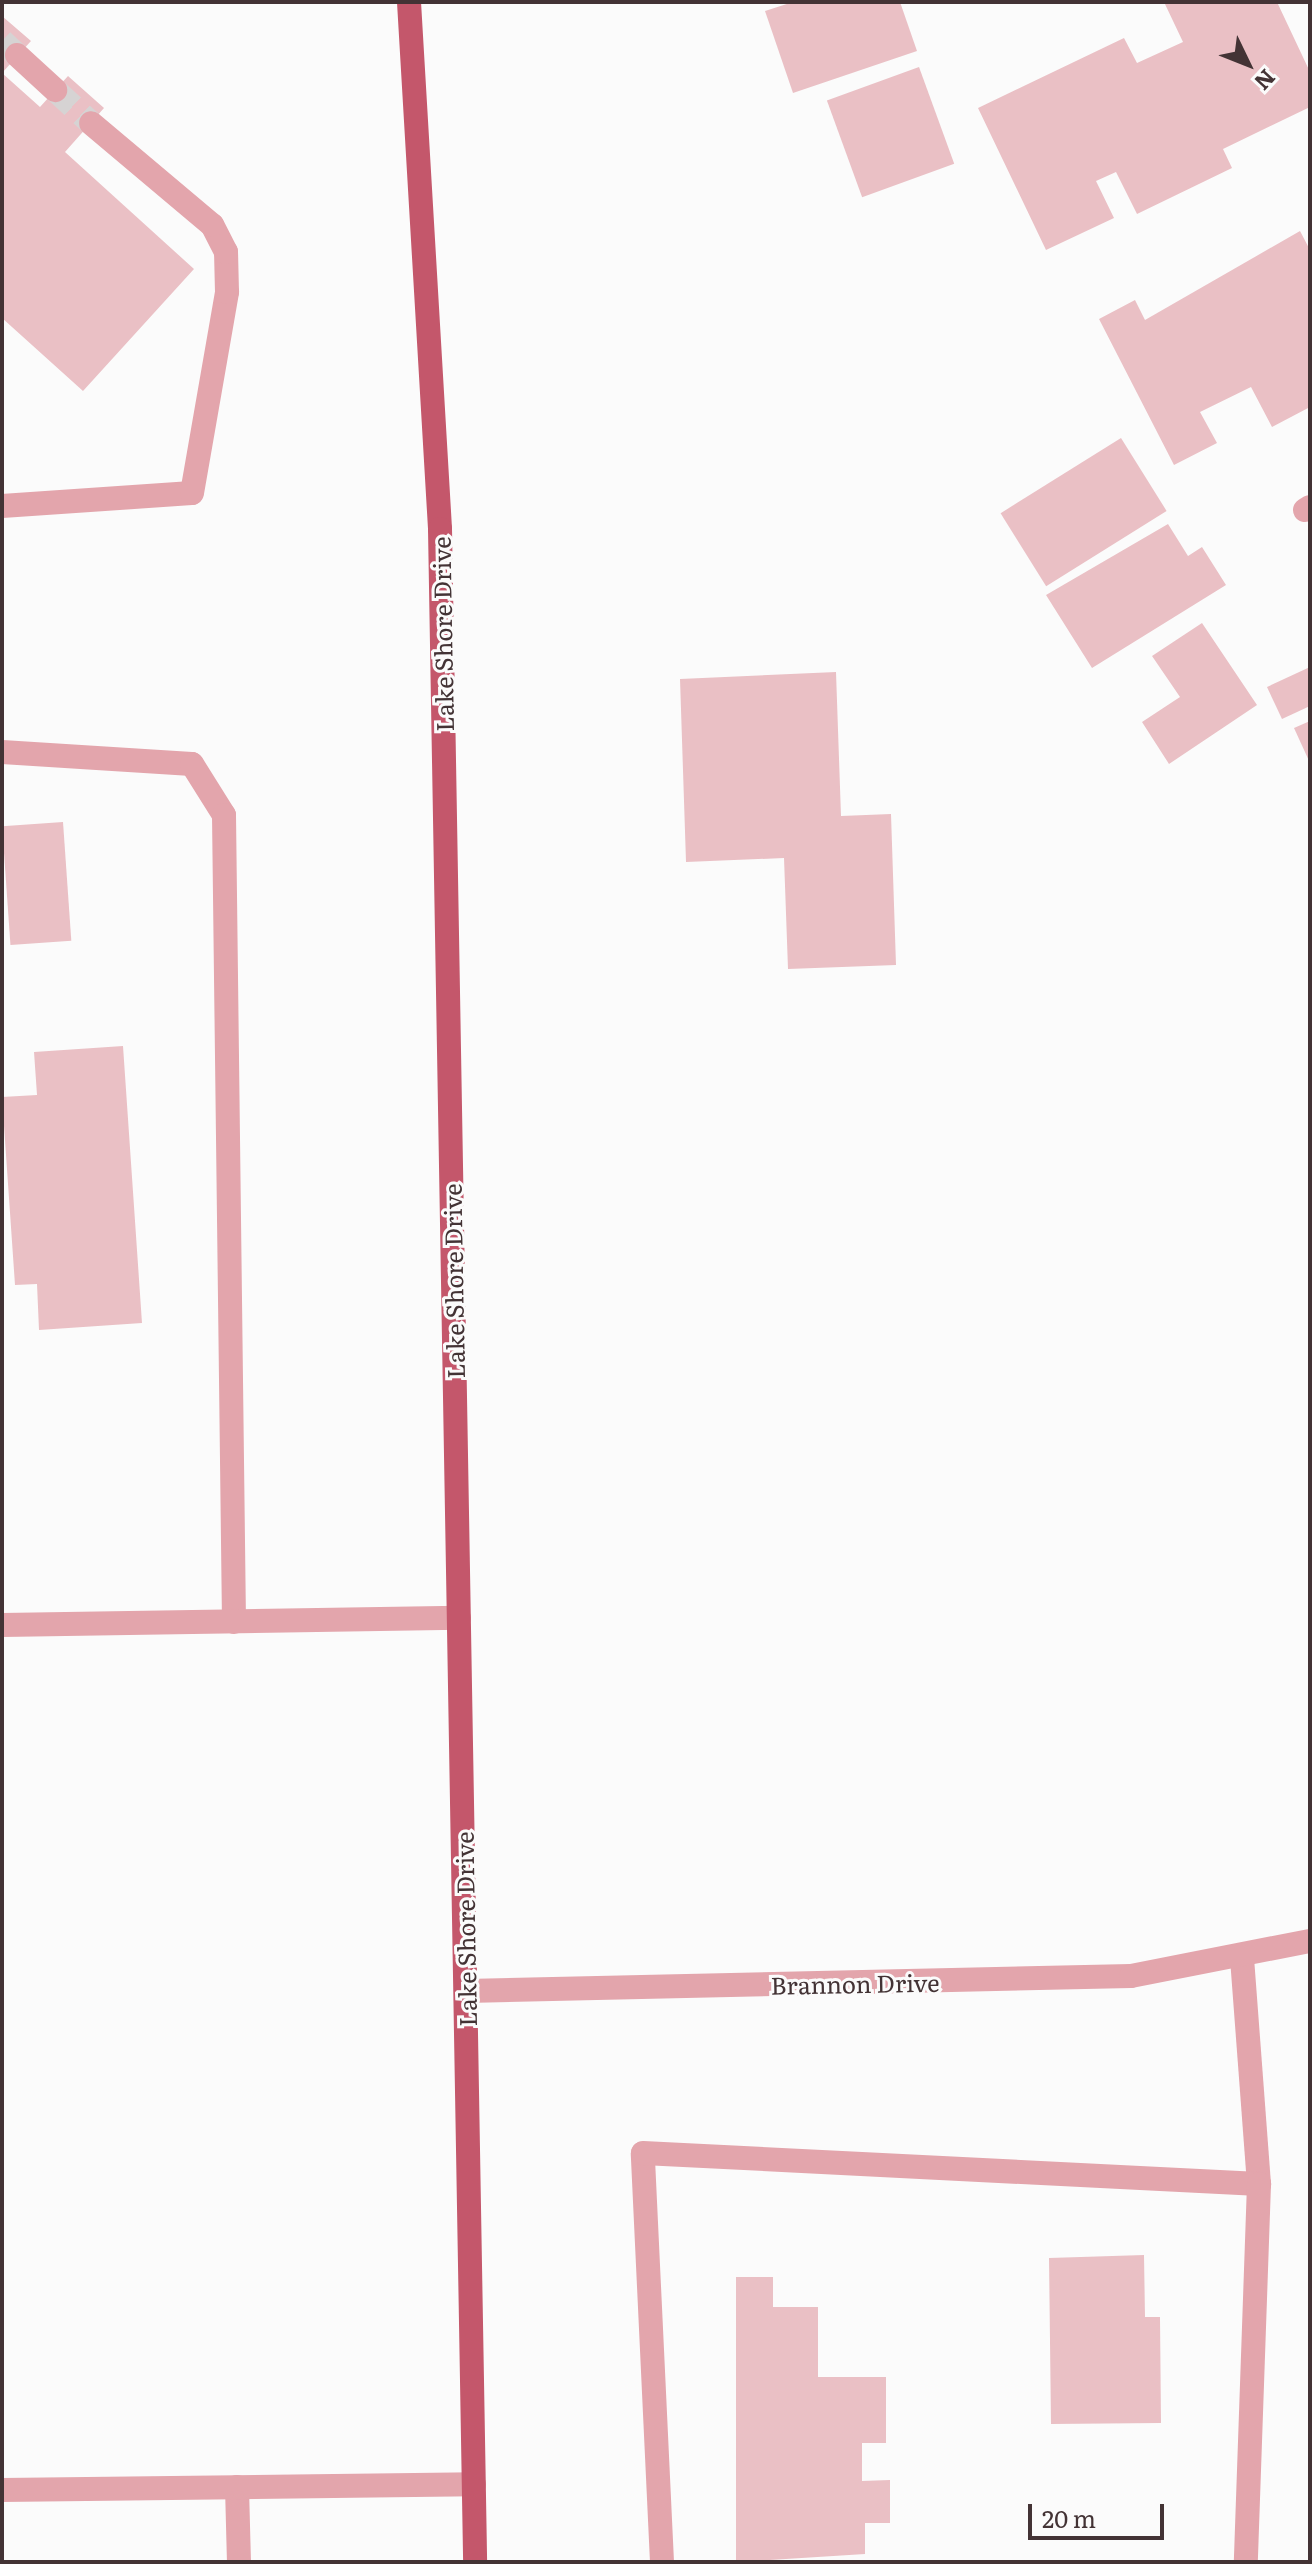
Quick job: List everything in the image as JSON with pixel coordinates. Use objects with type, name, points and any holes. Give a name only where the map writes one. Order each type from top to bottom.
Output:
[{"type":"main road","name":"Lake Shore Drive","points":[[409,2],[440,529],[475,2562]]},
{"type":"street","points":[[17,55],[55,90]]},
{"type":"street","points":[[2,506],[192,493],[227,292],[226,252],[212,225],[91,123]]},
{"type":"street","points":[[2,752],[192,764],[224,815],[234,1622]]},
{"type":"street","points":[[2,1625],[459,1618]]},
{"type":"street","name":"Brannon Drive","points":[[466,1991],[1131,1976],[1242,1958],[1310,1941]]},
{"type":"street","points":[[1242,1958],[1259,2184],[1246,2562]]},
{"type":"street","points":[[662,2562],[643,2153],[1259,2184]]},
{"type":"street","points":[[2,2490],[474,2484]]},
{"type":"street","points":[[237,2487],[239,2562]]},
{"type":"building","points":[[793,2],[900,2],[917,51],[793,93],[765,11]]},
{"type":"building","points":[[1164,2],[1277,2],[1310,72],[1310,107],[1223,149],[1232,168],[1137,214],[1116,172],[1096,181],[1114,218],[1046,250],[978,108],[1124,38],[1137,63],[1183,42]]},
{"type":"building","points":[[2,16],[31,41],[2,73]]},
{"type":"building","points":[[919,67],[954,164],[862,197],[827,101]]},
{"type":"building","points":[[2,73],[40,107],[68,76],[104,108],[65,152],[194,269],[83,391],[2,318]]},
{"type":"building","points":[[1300,231],[1310,250],[1310,407],[1272,427],[1251,387],[1200,412],[1217,443],[1174,465],[1099,319],[1135,300],[1145,320]]},
{"type":"building","points":[[1121,438],[1167,511],[1046,586],[1001,513]]},
{"type":"building","points":[[1168,524],[1188,556],[1202,547],[1226,585],[1092,668],[1046,595]]},
{"type":"building","points":[[1202,623],[1257,705],[1169,764],[1142,722],[1180,697],[1152,656]]},
{"type":"building","points":[[1310,667],[1310,706],[1282,719],[1267,687]]},
{"type":"building","points":[[836,672],[841,816],[891,814],[896,965],[788,969],[784,858],[686,862],[680,679]]},
{"type":"building","points":[[1310,721],[1310,763],[1294,728]]},
{"type":"building","points":[[63,822],[71,941],[10,945],[2,826]]},
{"type":"building","points":[[123,1046],[142,1323],[39,1330],[37,1284],[15,1285],[2,1097],[37,1095],[34,1052]]},
{"type":"building","points":[[1144,2255],[1145,2317],[1160,2317],[1161,2423],[1051,2424],[1049,2258]]},
{"type":"building","points":[[736,2277],[773,2277],[773,2307],[818,2307],[818,2377],[886,2377],[886,2443],[862,2443],[862,2481],[890,2480],[890,2523],[865,2523],[865,2554],[736,2562]]},
{"type":"tunnel","points":[[2,41],[17,55]]},
{"type":"tunnel","points":[[55,90],[91,123]]}]
